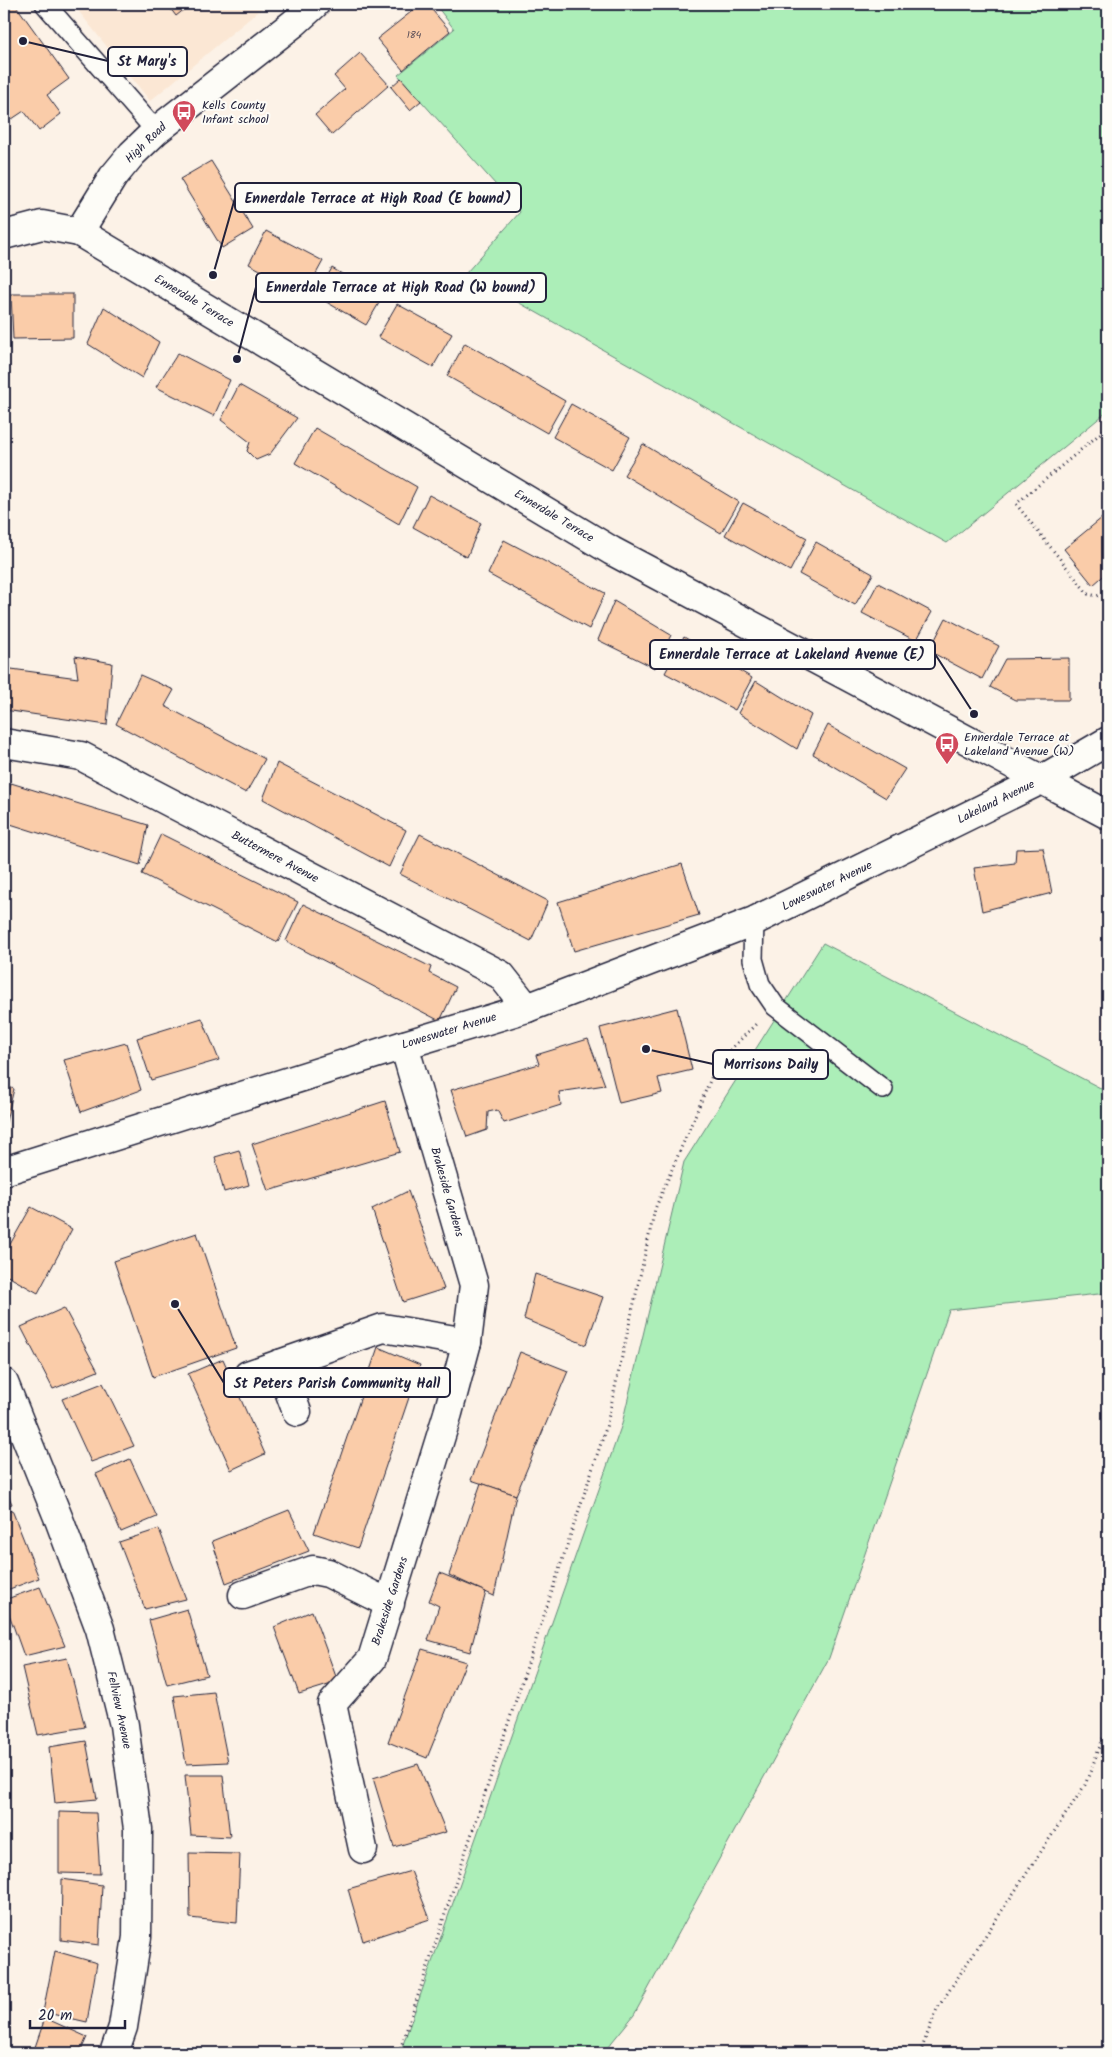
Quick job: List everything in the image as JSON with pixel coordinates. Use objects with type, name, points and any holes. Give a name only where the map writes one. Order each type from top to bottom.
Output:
[{"type":"street","name":"High Road","points":[[79,232],[112,177],[132,154],[156,131],[294,23],[315,4]]},
{"type":"street","points":[[4,235],[42,225],[79,232]]},
{"type":"street","name":"Ennerdale Terrace","points":[[79,232],[612,551],[1108,816]]},
{"type":"street","name":"Lakeland Avenue","points":[[882,859],[1041,780],[1108,741]]},
{"type":"street","name":"Buttermere Avenue","points":[[4,743],[81,756],[501,975],[527,1008]]},
{"type":"street","name":"Loweswater Avenue","points":[[4,1170],[527,1008],[754,921],[882,859]]},
{"type":"street","name":"Brakeside Gardens","points":[[363,1849],[332,1704],[372,1659],[448,1413],[467,1342],[474,1285],[404,1045]]},
{"type":"street","points":[[248,1375],[383,1328],[467,1342]]},
{"type":"street","points":[[279,1364],[297,1412]]},
{"type":"street","name":"Fellview Avenue","points":[[4,1384],[60,1522],[100,1629],[124,1725],[138,1829],[137,1938],[123,2027],[114,2053]]},
{"type":"street","points":[[244,1595],[313,1570],[328,1573],[390,1604]]},
{"type":"lane","points":[[45,4],[156,131]]},
{"type":"lane","points":[[754,921],[753,959],[760,984],[775,1006],[883,1089]]},
{"type":"path","points":[[1108,427],[1016,504],[1088,594],[1097,596],[1108,591]]},
{"type":"path","points":[[399,2053],[606,1428],[655,1209],[718,1062],[775,1006]]},
{"type":"path","points":[[920,2053],[937,2009],[1085,1784],[1108,1726]]},
{"type":"shaded area","points":[[73,4],[267,4],[150,101]]},
{"type":"green space","points":[[435,4],[1108,4],[1108,411],[947,543],[466,273],[520,212],[398,75],[454,29]]},
{"type":"green space","points":[[823,943],[1108,1092],[1108,1293],[949,1310],[829,1658],[634,2015],[603,2053],[400,2053],[622,1424],[684,1162]]},
{"type":"building","points":[[4,4],[15,4],[69,79],[47,95],[61,114],[39,131],[24,111],[12,119],[4,108]]},
{"type":"building","points":[[167,4],[191,4],[176,16]]},
{"type":"building","points":[[421,4],[427,4],[450,31],[403,70],[377,39]]},
{"type":"building","points":[[360,53],[389,85],[332,135],[315,115],[345,89],[334,76]]},
{"type":"building","points":[[401,78],[421,101],[410,110],[391,87]]},
{"type":"building","points":[[211,161],[253,229],[222,248],[180,179]]},
{"type":"building","points":[[266,231],[323,261],[305,294],[249,264]]},
{"type":"building","points":[[332,268],[382,298],[366,325],[316,296]]},
{"type":"building","points":[[11,294],[73,294],[73,338],[13,339]]},
{"type":"building","points":[[397,304],[452,334],[433,367],[378,337]]},
{"type":"building","points":[[104,307],[159,342],[142,378],[88,344]]},
{"type":"building","points":[[465,343],[565,401],[547,433],[447,376]]},
{"type":"building","points":[[178,353],[230,380],[214,416],[156,387]]},
{"type":"building","points":[[239,385],[297,418],[270,454],[256,460],[247,451],[250,442],[221,420]]},
{"type":"building","points":[[571,404],[630,437],[612,470],[553,437]]},
{"type":"building","points":[[315,428],[417,487],[399,524],[295,463]]},
{"type":"building","points":[[643,444],[739,502],[721,533],[624,475]]},
{"type":"building","points":[[429,495],[481,523],[467,557],[413,527]]},
{"type":"building","points":[[743,503],[807,538],[790,571],[725,535]]},
{"type":"building","points":[[1108,513],[1108,572],[1093,585],[1064,549]]},
{"type":"building","points":[[504,540],[605,593],[589,629],[488,574]]},
{"type":"building","points":[[816,542],[873,574],[855,605],[799,574]]},
{"type":"building","points":[[878,583],[932,612],[916,641],[862,613]]},
{"type":"building","points":[[614,601],[671,635],[655,668],[598,640]]},
{"type":"building","points":[[946,618],[999,646],[982,679],[929,651]]},
{"type":"building","points":[[684,637],[752,678],[735,710],[665,673]]},
{"type":"building","points":[[75,656],[112,663],[107,725],[4,710],[4,668],[78,678]]},
{"type":"building","points":[[1069,658],[1069,700],[1015,700],[990,687],[1005,659]]},
{"type":"building","points":[[140,675],[174,690],[165,706],[265,759],[246,793],[116,724]]},
{"type":"building","points":[[756,681],[811,715],[797,749],[738,713]]},
{"type":"building","points":[[828,725],[905,769],[886,798],[813,754]]},
{"type":"building","points":[[277,763],[406,830],[389,867],[263,799]]},
{"type":"building","points":[[11,783],[148,825],[140,865],[4,822],[4,809]]},
{"type":"building","points":[[161,834],[298,902],[278,942],[142,874]]},
{"type":"building","points":[[420,834],[548,901],[531,941],[400,874]]},
{"type":"building","points":[[1043,848],[1052,893],[982,911],[974,868],[1015,863],[1016,849]]},
{"type":"building","points":[[682,864],[699,915],[574,951],[558,902]]},
{"type":"building","points":[[303,904],[431,967],[429,973],[456,987],[440,1021],[286,941]]},
{"type":"building","points":[[677,1008],[692,1070],[658,1078],[662,1093],[619,1103],[600,1028]]},
{"type":"building","points":[[202,1018],[219,1060],[151,1080],[137,1038]]},
{"type":"building","points":[[588,1039],[605,1085],[559,1092],[561,1105],[504,1123],[497,1110],[488,1112],[487,1130],[467,1137],[451,1090],[539,1064],[536,1055]]},
{"type":"building","points":[[126,1043],[141,1090],[81,1112],[64,1060]]},
{"type":"building","points":[[4,1085],[14,1089],[4,1129]]},
{"type":"building","points":[[385,1101],[400,1152],[268,1191],[252,1144]]},
{"type":"building","points":[[239,1150],[249,1185],[224,1192],[215,1157]]},
{"type":"building","points":[[408,1191],[444,1289],[403,1302],[372,1209]]},
{"type":"building","points":[[31,1207],[72,1229],[38,1293],[4,1274],[4,1255]]},
{"type":"building","points":[[197,1233],[236,1348],[153,1377],[114,1261]]},
{"type":"building","points":[[535,1274],[603,1297],[586,1345],[524,1319]]},
{"type":"building","points":[[64,1308],[98,1371],[53,1389],[21,1327]]},
{"type":"building","points":[[378,1347],[420,1365],[358,1548],[314,1533]]},
{"type":"building","points":[[520,1352],[568,1371],[516,1495],[471,1480]]},
{"type":"building","points":[[223,1359],[265,1454],[231,1470],[188,1374]]},
{"type":"building","points":[[103,1383],[134,1446],[91,1462],[62,1399]]},
{"type":"building","points":[[130,1459],[157,1517],[121,1532],[96,1474]]},
{"type":"building","points":[[481,1483],[516,1495],[494,1596],[449,1575]]},
{"type":"building","points":[[4,1485],[12,1504],[4,1507]]},
{"type":"building","points":[[12,1510],[39,1578],[4,1591],[4,1513]]},
{"type":"building","points":[[289,1510],[309,1551],[226,1583],[212,1541]]},
{"type":"building","points":[[159,1529],[186,1599],[145,1609],[119,1542]]},
{"type":"building","points":[[440,1573],[486,1592],[470,1652],[428,1640],[439,1606],[429,1601]]},
{"type":"building","points":[[40,1587],[65,1646],[24,1656],[4,1600]]},
{"type":"building","points":[[187,1609],[207,1675],[167,1685],[149,1620]]},
{"type":"building","points":[[312,1611],[338,1682],[299,1694],[274,1627]]},
{"type":"building","points":[[422,1649],[466,1662],[427,1758],[388,1742]]},
{"type":"building","points":[[67,1658],[85,1727],[38,1735],[22,1667]]},
{"type":"building","points":[[214,1692],[228,1762],[186,1764],[174,1696]]},
{"type":"building","points":[[86,1741],[97,1799],[55,1803],[49,1747]]},
{"type":"building","points":[[418,1764],[446,1832],[394,1847],[373,1778]]},
{"type":"building","points":[[185,1775],[223,1775],[230,1837],[191,1835]]},
{"type":"building","points":[[59,1812],[96,1813],[100,1874],[59,1873]]},
{"type":"building","points":[[189,1853],[240,1854],[237,1923],[190,1918]]},
{"type":"building","points":[[411,1871],[430,1919],[363,1941],[348,1889]]},
{"type":"building","points":[[62,1879],[102,1885],[99,1945],[61,1940]]},
{"type":"building","points":[[55,1951],[97,1963],[87,2022],[43,2012]]},
{"type":"building","points":[[45,2018],[87,2037],[80,2053],[33,2053]]},
{"type":"place","name":"St Mary's","points":[[23,41]]},
{"type":"place","name":"Kells County Infant school","points":[[184,133]]},
{"type":"place","name":"Ennerdale Terrace at High Road (E bound)","points":[[213,275]]},
{"type":"place","name":"Ennerdale Terrace at High Road (W bound)","points":[[237,359]]},
{"type":"place","name":"Ennerdale Terrace at Lakeland Avenue (E)","points":[[974,714]]},
{"type":"place","name":"Ennerdale Terrace at Lakeland Avenue (W)","points":[[947,765]]},
{"type":"place","name":"Morrisons Daily","points":[[646,1049]]},
{"type":"place","name":"St Peters Parish Community Hall","points":[[175,1304]]}]
